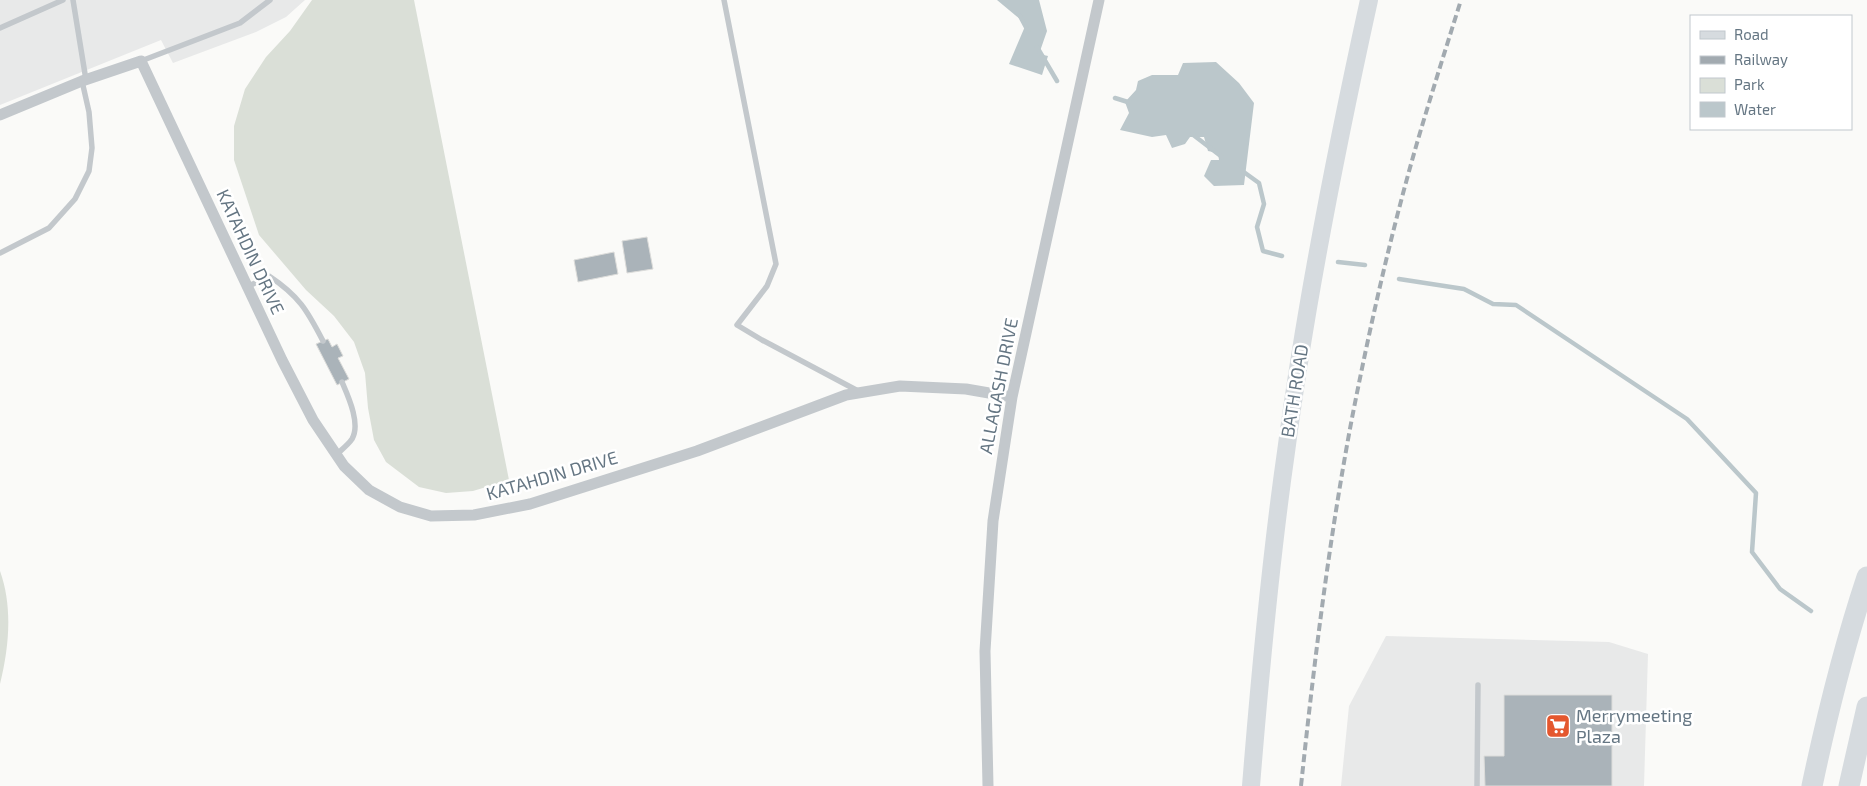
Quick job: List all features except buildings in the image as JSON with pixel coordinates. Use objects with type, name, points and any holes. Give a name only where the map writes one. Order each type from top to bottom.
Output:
[{"type":"highway","points":[[1812,786],[1826,721],[1851,626],[1867,577]]},
{"type":"highway","points":[[1849,786],[1867,707]]},
{"type":"main road","name":"BATH ROAD","points":[[1251,786],[1270,572],[1287,442],[1325,213],[1369,0]]},
{"type":"street","name":"ALLAGASH DRIVE","points":[[988,786],[985,651],[993,521],[1012,397],[1099,0]]},
{"type":"street","points":[[0,116],[84,80],[141,61]]},
{"type":"street","name":"KATAHDIN DRIVE","points":[[141,61],[290,377],[313,420],[336,456],[369,490],[400,507],[431,516],[474,515],[540,501],[697,451],[846,396],[900,386],[966,389],[1012,397]]},
{"type":"lane","points":[[0,28],[63,0]]},
{"type":"lane","points":[[0,253],[49,228],[75,200],[89,171],[92,148],[89,112],[73,0]]},
{"type":"lane","points":[[141,61],[240,23],[270,0]]},
{"type":"lane","points":[[724,0],[776,264],[767,286],[738,324],[762,340],[862,393]]},
{"type":"lane","points":[[247,287],[269,276],[282,285],[302,304],[323,341]]},
{"type":"lane","points":[[336,456],[352,440],[354,435],[354,412],[342,382]]},
{"type":"lane","points":[[1478,685],[1478,786]]},
{"type":"shaded area","points":[[0,0],[305,0],[286,17],[256,32],[173,63],[161,40],[0,105]]},
{"type":"shaded area","name":"Merrymeeting Plaza","points":[[1386,636],[1609,642],[1648,654],[1644,786],[1341,786],[1349,706]]},
{"type":"green space","points":[[312,0],[414,0],[509,480],[473,491],[446,493],[419,487],[386,462],[374,440],[368,408],[365,373],[354,342],[334,316],[306,290],[259,235],[234,160],[234,126],[245,89],[266,57],[290,31]]},
{"type":"green space","points":[[0,571],[7,599],[8,628],[6,656],[0,684]]},
{"type":"water","points":[[997,0],[1039,0],[1047,31],[1039,54],[1048,56],[1042,75],[1009,64],[1026,24]]},
{"type":"water","points":[[1216,62],[1239,83],[1254,103],[1244,185],[1214,186],[1204,176],[1211,160],[1219,160],[1218,153],[1208,151],[1204,137],[1190,137],[1185,144],[1172,148],[1166,135],[1152,137],[1120,130],[1129,113],[1125,102],[1136,90],[1138,81],[1152,75],[1178,75],[1183,63]]},
{"type":"waterway","points":[[1020,16],[1028,31]]},
{"type":"waterway","points":[[1037,47],[1057,81]]},
{"type":"waterway","points":[[1115,98],[1131,103]]},
{"type":"waterway","points":[[1192,134],[1222,157]]},
{"type":"waterway","points":[[1241,170],[1259,183],[1264,204],[1257,227],[1263,251],[1282,256]]},
{"type":"waterway","points":[[1338,262],[1365,265]]},
{"type":"waterway","points":[[1399,279],[1464,289],[1493,304],[1516,305],[1687,419],[1756,493],[1752,552],[1780,589],[1811,611]]},
{"type":"railway","points":[[1301,786],[1329,556],[1359,383],[1407,177],[1461,0]]},
{"type":"place","name":"Merrymeeting Plaza","points":[[1558,726]]}]
